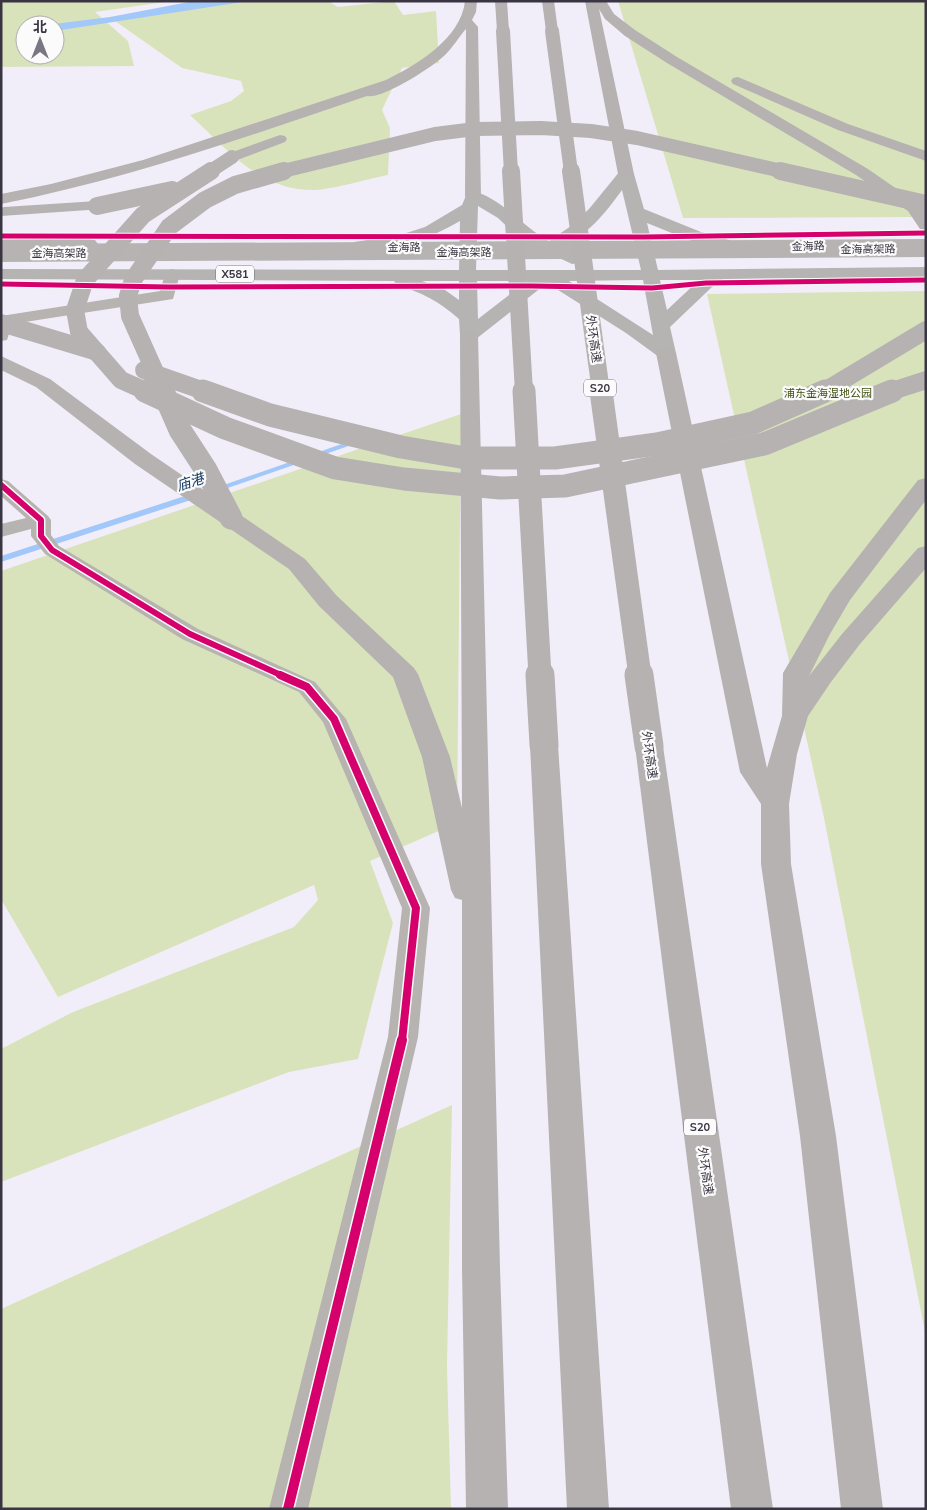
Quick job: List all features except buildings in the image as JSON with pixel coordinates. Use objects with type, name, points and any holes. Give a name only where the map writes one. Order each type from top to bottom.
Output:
[{"type":"highway","points":[[332,118],[422,66],[441,52],[466,20],[470,12],[471,1]]},
{"type":"highway","points":[[501,1],[588,1509]]},
{"type":"highway","name":"外环高速","points":[[548,1],[752,1509]]},
{"type":"highway","points":[[591,1],[626,174]]},
{"type":"highway","points":[[600,1],[615,22],[645,43],[862,172],[914,208],[926,225]]},
{"type":"highway","points":[[466,20],[472,27],[471,201]]},
{"type":"highway","points":[[645,43],[674,51],[762,92],[843,126],[926,156]]},
{"type":"highway","points":[[1,199],[108,177],[172,158],[388,84]]},
{"type":"highway","points":[[1,212],[97,206],[168,191],[327,147],[417,128],[534,120],[591,123],[654,133],[786,161],[926,203]]},
{"type":"highway","points":[[230,518],[206,470],[180,430],[130,316],[128,296],[133,280],[169,227],[205,200],[236,185],[292,168],[435,134],[475,129],[542,128],[591,131],[637,138],[926,203]]},
{"type":"highway","points":[[296,133],[232,158],[143,216],[85,280],[75,310],[79,332],[121,380],[225,428],[335,468],[404,479],[500,488],[565,486],[764,444],[875,397],[926,380]]},
{"type":"highway","name":"金海高架路","points":[[1,253],[926,248]]},
{"type":"highway","name":"金海高架路","points":[[1,262],[926,263]]},
{"type":"highway","points":[[1,324],[74,344],[270,414],[401,447],[466,458],[555,458],[657,444],[753,423],[824,392],[870,366],[926,330]]},
{"type":"highway","points":[[469,327],[481,1287],[488,1509]]},
{"type":"highway","points":[[666,353],[754,772],[776,804]]},
{"type":"highway","points":[[1,362],[43,384],[143,459],[296,564],[328,601],[405,674],[436,757],[478,943]]},
{"type":"highway","points":[[862,1509],[818,1136],[776,864],[776,804],[783,754],[795,716],[796,673],[839,598],[921,490]]},
{"type":"highway","points":[[795,716],[833,661],[926,553]]},
{"type":"main road","points":[[626,174],[644,247],[666,353]]},
{"type":"main road","points":[[478,275],[528,260],[548,246],[570,236],[612,195],[626,174]]},
{"type":"main road","points":[[469,327],[478,275],[467,246],[471,201]]},
{"type":"main road","points":[[471,201],[504,214],[527,236],[575,260],[614,274]]},
{"type":"main road","points":[[340,246],[399,242],[432,231],[471,201]]},
{"type":"main road","points":[[636,212],[695,236],[740,249]]},
{"type":"main road","name":"金海路","points":[[1,244],[548,246],[740,249],[926,243]]},
{"type":"main road","points":[[485,246],[528,260],[547,276],[632,329],[666,353]]},
{"type":"main road","points":[[469,327],[575,260],[614,247]]},
{"type":"main road","name":"X581","points":[[1,274],[547,276],[926,272]]},
{"type":"main road","points":[[378,274],[425,287],[445,296],[469,327]]},
{"type":"main road","points":[[660,326],[706,283],[721,274]]},
{"type":"street","points":[[1,336],[4,320],[167,295],[172,274]]},
{"type":"street","points":[[1,485],[45,535],[190,634],[306,687],[334,719],[416,908],[403,1037],[288,1509]]},
{"type":"street","points":[[1,531],[45,535]]},
{"type":"green space","points":[[1,1],[172,1],[95,12],[128,41],[134,66],[1,67]]},
{"type":"green space","points":[[243,1],[328,1],[338,7],[394,1],[403,15],[436,11],[439,63],[402,68],[382,110],[390,128],[388,175],[315,190],[277,184],[261,176],[231,154],[190,115],[231,101],[244,91],[241,81],[182,68],[115,21]]},
{"type":"green space","points":[[618,1],[926,1],[926,217],[683,218]]},
{"type":"green space","name":"浦东金海湿地公园","points":[[926,291],[926,1337],[823,813],[707,294]]},
{"type":"green space","points":[[461,414],[457,823],[370,861],[393,923],[358,1059],[289,1072],[1,1182],[1,1049],[73,1012],[294,927],[318,900],[314,885],[58,997],[1,899],[1,571]]},
{"type":"green space","points":[[452,1105],[447,1367],[451,1509],[1,1509],[1,1309]]},
{"type":"water","points":[[194,1],[249,1],[65,29],[65,23],[110,17]]},
{"type":"waterway","name":"庙港","points":[[216,489],[359,441]]},
{"type":"waterway","name":"庙港","points":[[1,559],[197,495]]},
{"type":"cycle path","points":[[1,236],[643,237],[926,233]]},
{"type":"cycle path","points":[[1,284],[169,287],[531,286],[652,288],[706,283],[926,280]]},
{"type":"cycle path","points":[[1,485],[41,520],[41,536],[52,550],[190,634],[307,687],[334,719],[416,908],[403,1037],[288,1509]]}]
